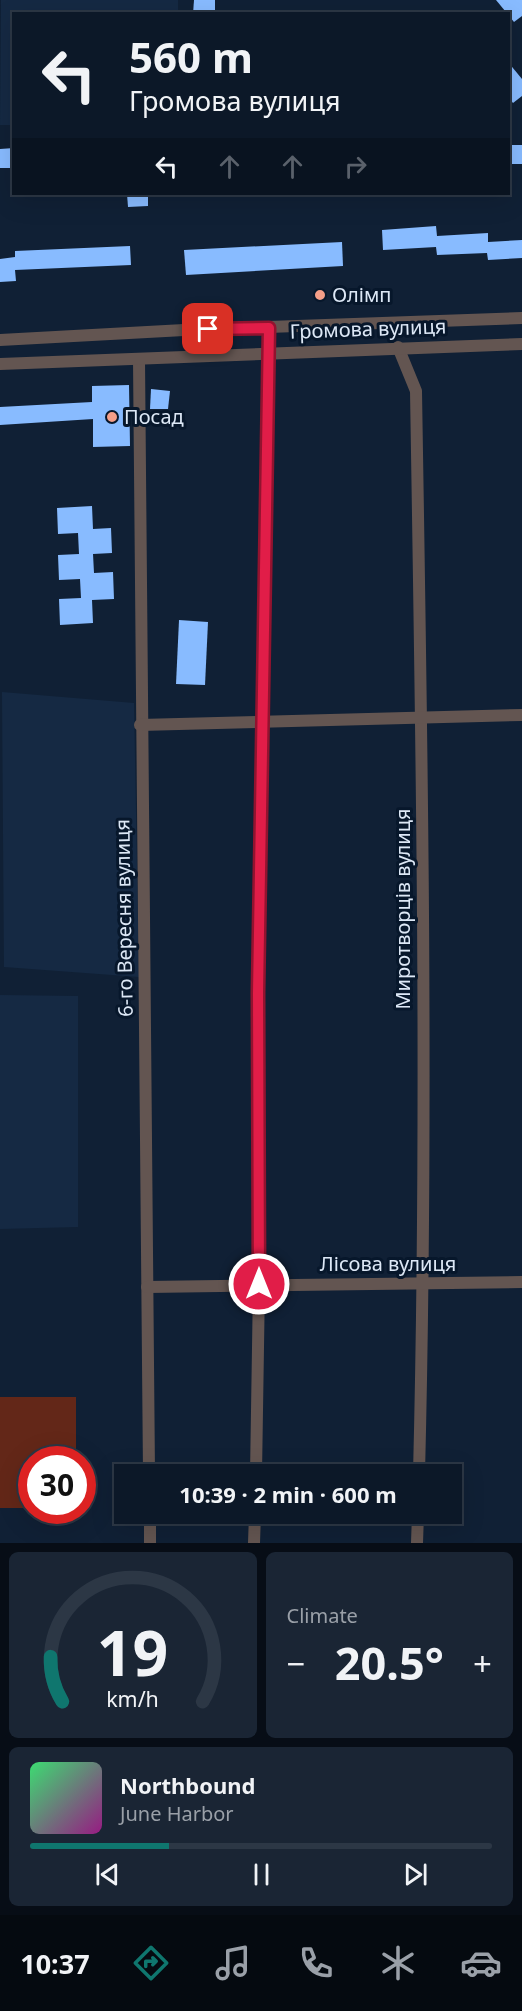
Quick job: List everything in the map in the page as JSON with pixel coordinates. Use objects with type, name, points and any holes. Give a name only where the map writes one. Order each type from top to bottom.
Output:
[{"type":"street","name":"Громова вулиця","points":[[0,340],[184,330],[522,318]]},
{"type":"street","points":[[255,1464],[259,1284],[258,993],[269,328]]},
{"type":"street","name":"Громова вулиця","points":[[0,364],[522,344]]},
{"type":"street","name":"Миротворців вулиця","points":[[398,347],[416,390],[422,717],[424,1284],[419,1464]]},
{"type":"street","name":"6-го Вересня вулиця","points":[[139,360],[140,725],[149,1464]]},
{"type":"street","points":[[140,725],[522,715]]},
{"type":"street","name":"Лісова вулиця","points":[[147,1287],[522,1282]]},
{"type":"street","points":[[150,1524],[150,1543]]},
{"type":"street","points":[[254,1543],[255,1524]]},
{"type":"street","points":[[417,1543],[418,1524]]},
{"type":"shaded area","points":[[1,0],[178,0],[178,12],[12,12],[12,125],[0,125]]},
{"type":"shaded area","points":[[2,692],[134,703],[139,977],[4,967]]},
{"type":"shaded area","points":[[0,995],[78,996],[78,1227],[0,1229]]},
{"type":"shaded area","points":[[0,1397],[76,1397],[76,1446],[18,1446],[18,1508],[0,1508]]},
{"type":"building","points":[[194,0],[215,0],[215,12],[193,12]]},
{"type":"building","points":[[496,0],[522,0],[522,16],[514,22],[510,17],[510,12],[506,12]]},
{"type":"building","points":[[510,64],[522,79],[522,96],[513,103],[510,99]]},
{"type":"building","points":[[510,145],[522,145],[522,164],[510,164]]},
{"type":"building","points":[[12,148],[12,168],[0,168],[0,149]]},
{"type":"building","points":[[127,195],[148,195],[148,206],[128,207]]},
{"type":"building","points":[[436,226],[437,236],[488,233],[488,242],[522,240],[522,258],[488,260],[487,253],[437,255],[436,247],[383,250],[382,230]]},
{"type":"building","points":[[342,242],[343,266],[186,275],[184,250]]},
{"type":"building","points":[[130,246],[131,265],[15,270],[16,281],[0,282],[0,259],[15,257],[15,251]]},
{"type":"building","points":[[129,385],[130,446],[93,447],[93,419],[0,425],[0,407],[92,402],[92,386]]},
{"type":"building","points":[[151,389],[170,391],[168,409],[150,409]]},
{"type":"building","points":[[92,506],[93,529],[111,528],[112,553],[93,554],[94,573],[113,572],[114,599],[92,600],[93,623],[60,625],[59,599],[81,598],[80,579],[59,580],[58,555],[79,554],[78,533],[58,534],[57,508]]},
{"type":"building","points":[[179,620],[208,622],[205,685],[176,684]]},
{"type":"place","name":"Олімп","points":[[320,295]]},
{"type":"place","name":"Посад","points":[[112,417]]},
{"type":"route","points":[[208,329],[269,328],[258,993],[259,1284]]}]
